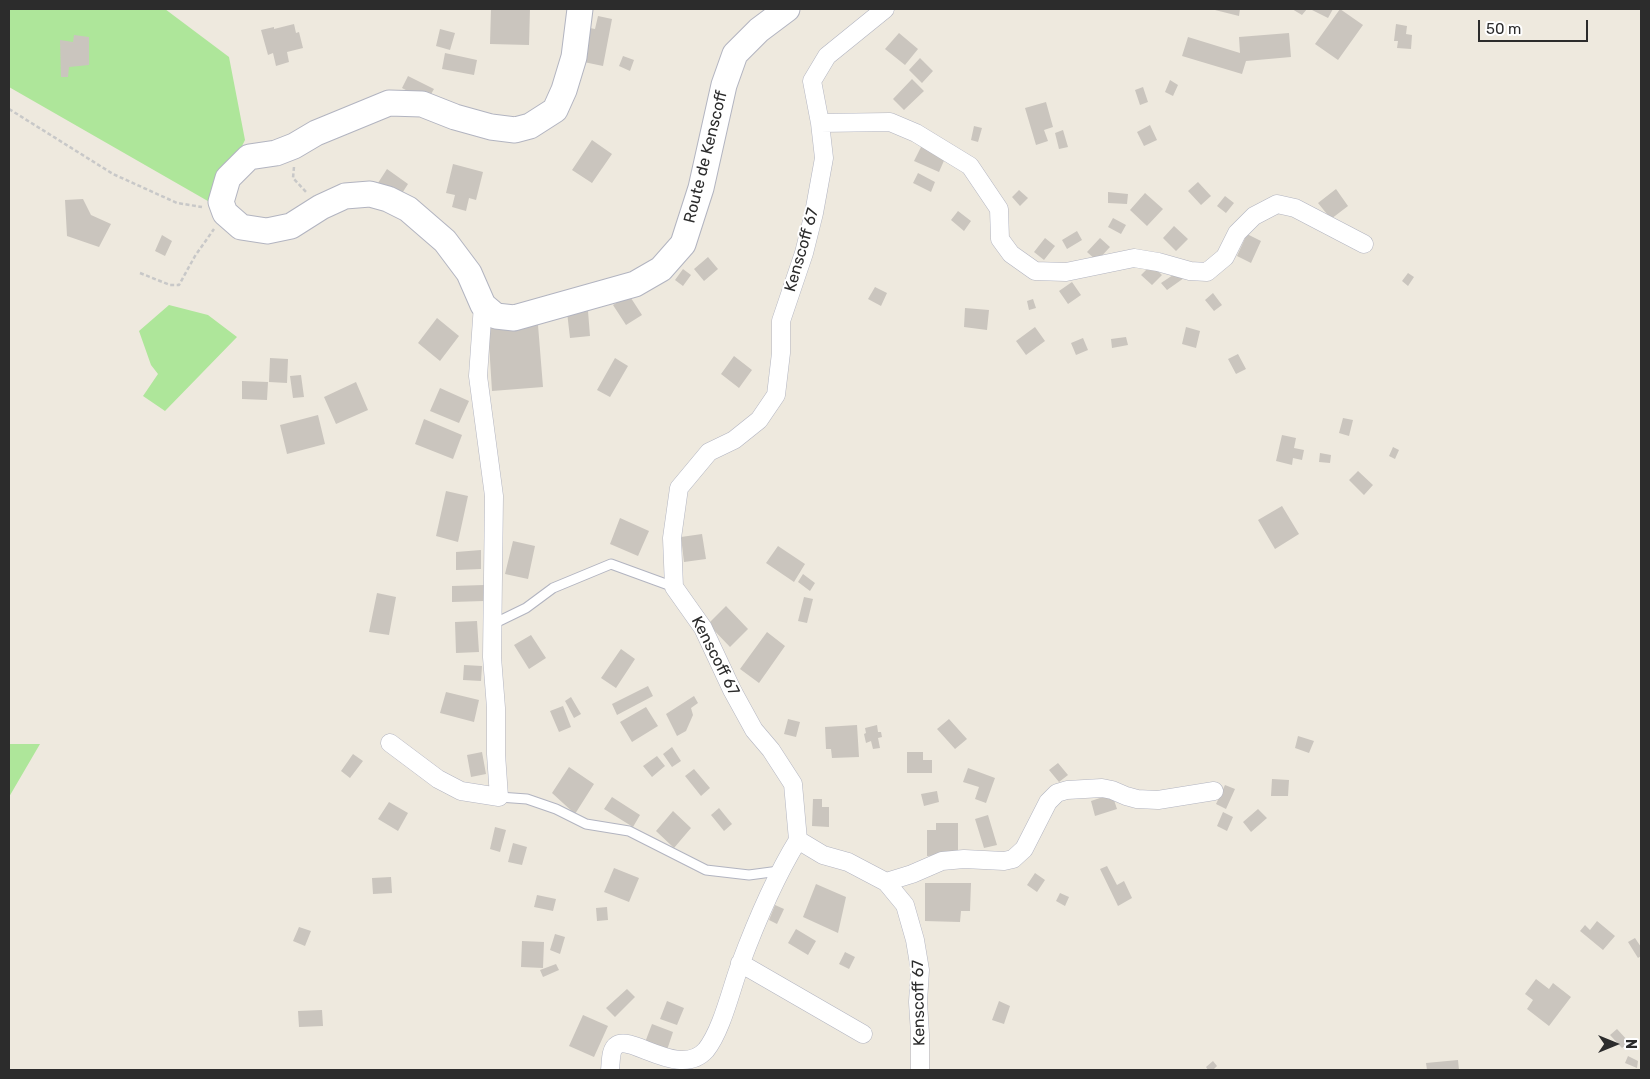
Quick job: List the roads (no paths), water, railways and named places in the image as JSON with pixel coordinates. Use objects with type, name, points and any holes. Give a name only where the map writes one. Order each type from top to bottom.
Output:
[{"type":"main road","points":[[483,305],[469,273],[445,242],[408,209],[388,199],[370,194],[345,196],[321,206],[291,226],[267,231],[241,227],[225,213],[221,202],[228,178],[249,157],[276,153],[294,146],[324,129],[389,103],[422,104],[454,117],[491,127],[515,130],[530,126],[555,110],[564,90],[574,58],[580,9]]},
{"type":"main road","name":"Route de Kenscoff","points":[[483,305],[496,316],[514,318],[635,284],[662,269],[683,244],[701,188],[724,85],[735,54],[759,30],[787,9]]},
{"type":"street","name":"Kenscoff 67","points":[[885,9],[826,56],[812,81],[824,158],[814,213],[804,253],[781,320],[781,353],[776,396],[759,420],[734,440],[709,452],[679,488],[672,538],[674,587],[703,628],[732,690],[754,730],[771,750],[793,784],[798,840],[823,855],[848,862],[886,882],[905,905],[915,940],[920,970],[918,1002],[920,1070]]},
{"type":"street","points":[[820,123],[890,122],[916,133],[970,166],[999,209],[1000,239],[1011,254],[1035,270],[1066,272],[1134,258],[1207,272],[1225,257],[1237,233],[1254,216],[1278,204],[1295,208],[1364,244]]},
{"type":"street","points":[[390,743],[438,779],[461,791],[499,797],[491,625],[494,496],[478,376],[483,305]]},
{"type":"street","points":[[886,882],[912,874],[942,861],[964,859],[1004,861],[1012,859],[1024,849],[1048,802],[1057,793],[1067,790],[1102,788],[1137,800],[1158,800],[1214,791]]},
{"type":"street","points":[[610,1070],[612,1051],[620,1044],[634,1047],[665,1059],[683,1061],[693,1060],[705,1050],[716,1031],[740,963],[779,871],[798,840]]},
{"type":"street","points":[[740,963],[863,1034]]},
{"type":"lane","points":[[491,625],[526,608],[553,588],[611,564],[674,587]]},
{"type":"lane","points":[[499,797],[527,799],[586,824],[629,831],[706,870],[748,875],[779,871]]}]
